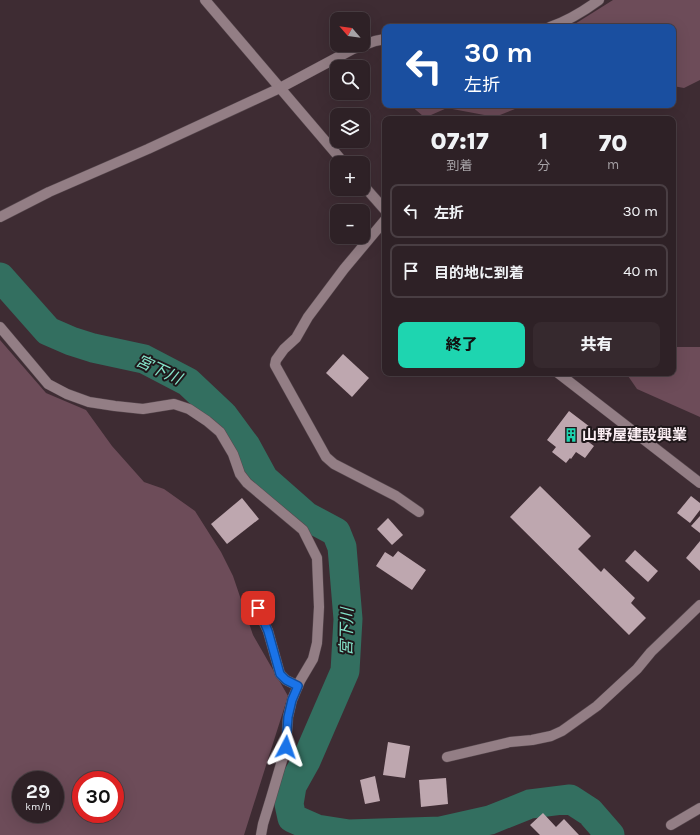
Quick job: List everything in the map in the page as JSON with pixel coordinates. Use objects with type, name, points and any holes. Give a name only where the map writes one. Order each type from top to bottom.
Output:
[{"type":"street","points":[[205,0],[338,156]]},
{"type":"street","points":[[558,24],[580,14],[599,0]]},
{"type":"street","points":[[0,217],[49,192],[148,149],[280,88],[353,50],[382,40]]},
{"type":"street","points":[[370,193],[382,207]]},
{"type":"street","points":[[382,224],[344,269],[308,317],[296,338],[284,349],[276,360],[275,365],[326,457],[334,464],[396,496],[420,512]]},
{"type":"street","points":[[0,326],[48,384],[67,394],[89,402],[143,409],[174,404],[189,409],[207,421],[220,432],[233,454],[240,474],[247,483],[303,530],[317,558],[319,607],[317,643],[313,660],[292,700],[288,717],[286,747],[261,835]]},
{"type":"street","points":[[562,376],[700,483]]},
{"type":"street","points":[[447,757],[510,742],[532,740],[551,736],[562,731],[603,701],[700,605]]},
{"type":"street","points":[[258,608],[268,631],[280,674],[286,680],[298,686]]},
{"type":"street","points":[[671,825],[700,808]]},
{"type":"shaded area","points":[[613,0],[700,0],[700,80],[684,88],[676,87],[676,24],[575,24]]},
{"type":"shaded area","points":[[414,108],[447,108],[431,115],[423,116]]},
{"type":"shaded area","points":[[447,108],[518,108],[498,116],[490,116]]},
{"type":"shaded area","points":[[0,340],[46,393],[86,410],[112,446],[144,482],[164,489],[195,511],[221,552],[233,576],[253,635],[288,696],[244,835],[0,835]]},
{"type":"shaded area","points":[[676,347],[700,347],[700,417],[637,389],[628,376],[676,376]]},
{"type":"building","points":[[343,354],[369,378],[352,397],[326,373]]},
{"type":"building","name":"山野屋建設興業","points":[[569,411],[594,430],[586,440],[594,446],[585,458],[576,452],[566,463],[552,452],[556,447],[547,440]]},
{"type":"building","points":[[540,486],[591,536],[578,549],[601,572],[604,568],[635,598],[631,603],[646,618],[629,635],[510,517]]},
{"type":"building","points":[[691,496],[700,503],[700,510],[690,523],[677,513]]},
{"type":"building","points":[[242,498],[259,519],[227,544],[211,524]]},
{"type":"building","points":[[700,516],[700,533],[691,526]]},
{"type":"building","points":[[388,518],[403,535],[392,545],[377,529]]},
{"type":"building","points":[[700,541],[700,571],[686,558]]},
{"type":"building","points":[[635,550],[658,571],[648,582],[625,561]]},
{"type":"building","points":[[398,551],[426,570],[412,590],[376,566],[385,552],[393,557]]},
{"type":"building","points":[[388,742],[410,746],[405,778],[383,775]]},
{"type":"building","points":[[375,776],[380,801],[365,804],[360,780]]},
{"type":"building","points":[[446,778],[448,804],[421,807],[419,780]]},
{"type":"building","points":[[543,813],[556,827],[564,819],[579,835],[540,835],[530,825]]},
{"type":"waterway","name":"宮下川","points":[[0,277],[48,331],[71,341],[93,348],[144,359],[188,382],[223,415],[246,446],[264,479],[306,516],[336,532],[342,547],[348,619],[345,671],[306,761],[292,786],[289,804],[292,818],[317,829],[349,834],[441,831],[490,820],[530,804],[570,799],[590,812],[610,835]]},
{"type":"place","name":"山野屋建設興業","points":[[571,435]]},
{"type":"route","points":[[258,608],[268,631],[280,674],[286,680],[298,686],[292,700],[288,717],[286,747]]}]
